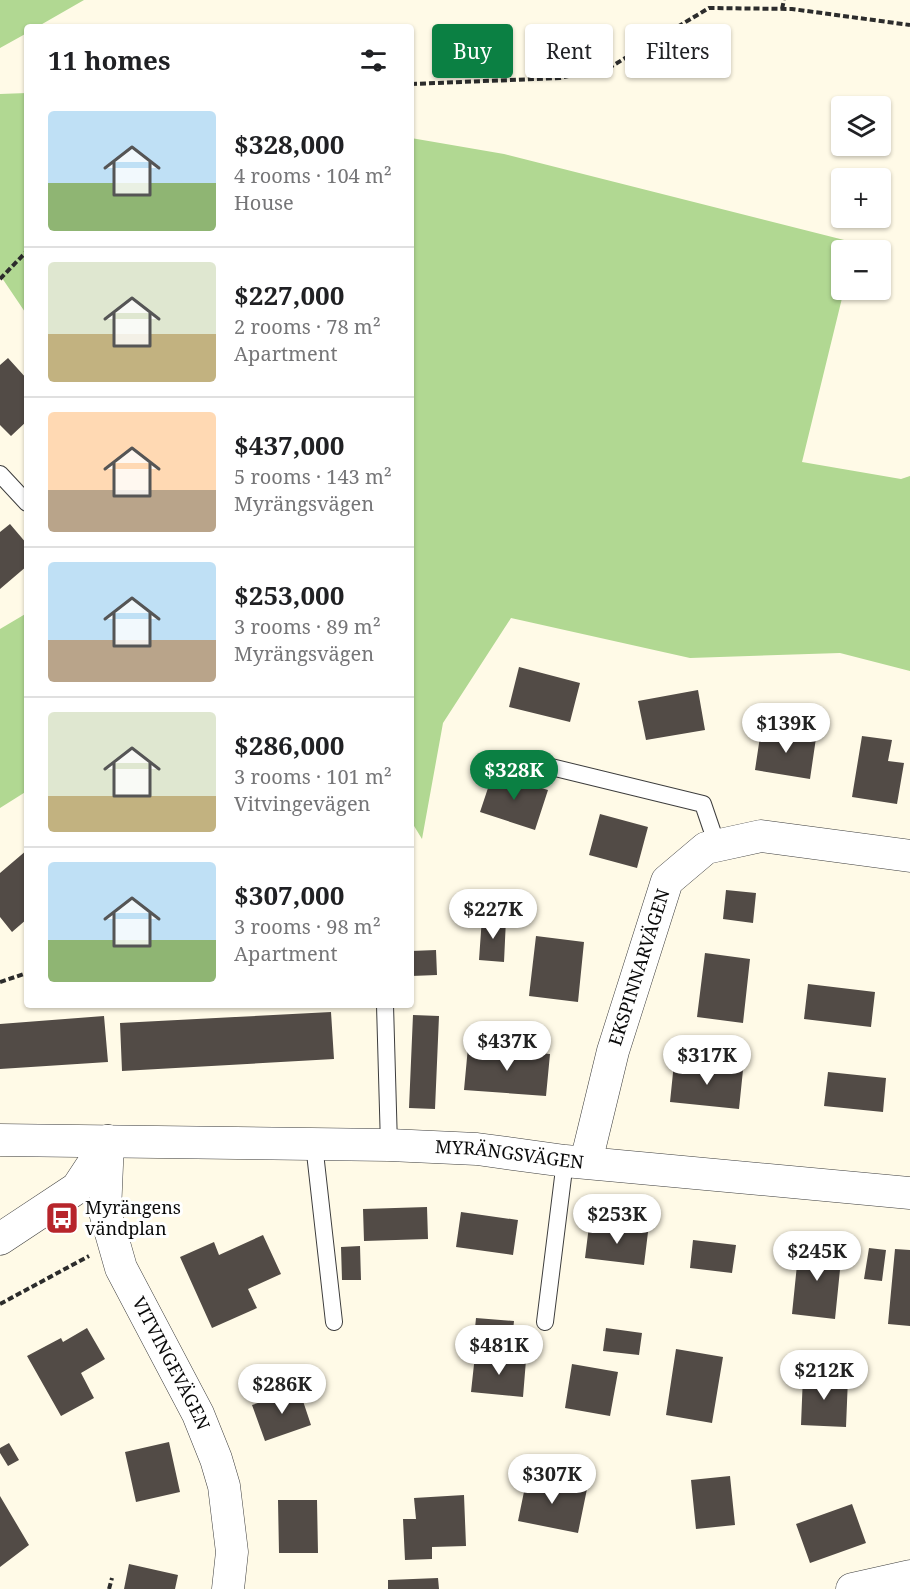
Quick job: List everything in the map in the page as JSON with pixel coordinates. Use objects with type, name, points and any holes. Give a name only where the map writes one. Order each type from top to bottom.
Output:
[{"type":"street","name":"EKSPINNARVÄGEN","points":[[575,1162],[667,881],[706,848],[761,836],[910,856]]},
{"type":"street","name":"MYRÄNGSVÄGEN","points":[[0,1140],[389,1145],[477,1149],[575,1162],[910,1193]]},
{"type":"street","points":[[0,1239],[77,1188],[108,1141]]},
{"type":"street","name":"VITVINGEVÄGEN","points":[[108,1141],[105,1212],[121,1268],[198,1414],[224,1486],[232,1552],[228,1589]]},
{"type":"street","points":[[852,1589],[910,1576]]},
{"type":"lane","points":[[0,474],[24,500]]},
{"type":"lane","points":[[543,765],[703,804],[717,845]]},
{"type":"lane","points":[[385,1008],[389,1145]]},
{"type":"lane","points":[[314,1144],[334,1322]]},
{"type":"lane","points":[[545,1323],[575,1162]]},
{"type":"path","points":[[782,9],[784,0]]},
{"type":"path","points":[[414,84],[560,78],[612,66],[709,8],[792,9],[910,25]]},
{"type":"path","points":[[0,279],[24,254]]},
{"type":"path","points":[[0,982],[24,974]]},
{"type":"path","points":[[0,1304],[113,1243]]},
{"type":"path","points":[[109,1589],[112,1578]]},
{"type":"green space","points":[[0,0],[84,0],[42,24],[24,24],[24,35],[0,48]]},
{"type":"green space","points":[[24,93],[24,311],[0,275],[0,94]]},
{"type":"green space","points":[[414,139],[504,154],[844,240],[831,240],[831,300],[842,300],[802,462],[901,479],[910,476],[910,671],[840,653],[690,658],[511,618],[443,723],[422,839],[414,826]]},
{"type":"green space","points":[[24,615],[24,793],[0,808],[0,629]]},
{"type":"building","points":[[8,358],[24,376],[24,424],[11,436],[0,425],[0,365]]},
{"type":"building","points":[[10,524],[24,540],[24,569],[0,589],[0,532]]},
{"type":"building","points":[[519,667],[580,683],[570,722],[509,707]]},
{"type":"building","points":[[698,690],[705,730],[646,740],[638,701]]},
{"type":"building","points":[[761,730],[816,738],[810,779],[755,770]]},
{"type":"building","points":[[862,736],[892,740],[888,761],[904,763],[897,804],[852,797]]},
{"type":"building","points":[[493,773],[548,790],[535,830],[480,812]]},
{"type":"building","points":[[600,814],[648,827],[637,868],[589,855]]},
{"type":"building","points":[[24,853],[24,922],[12,932],[0,917],[0,873]]},
{"type":"building","points":[[726,890],[756,893],[753,923],[723,919]]},
{"type":"building","points":[[482,917],[506,919],[504,962],[479,960]]},
{"type":"building","points":[[536,936],[584,942],[578,1002],[529,996]]},
{"type":"building","points":[[436,950],[437,975],[414,976],[414,951]]},
{"type":"building","points":[[705,953],[750,959],[743,1023],[697,1017]]},
{"type":"building","points":[[808,984],[875,992],[871,1027],[804,1019]]},
{"type":"building","points":[[331,1012],[334,1059],[122,1071],[120,1023]]},
{"type":"building","points":[[413,1015],[439,1016],[435,1109],[409,1108]]},
{"type":"building","points":[[104,1016],[108,1062],[0,1069],[0,1024]]},
{"type":"building","points":[[468,1047],[550,1054],[546,1096],[464,1090]]},
{"type":"building","points":[[674,1063],[743,1070],[739,1109],[670,1102]]},
{"type":"building","points":[[828,1072],[886,1078],[883,1112],[824,1106]]},
{"type":"building","points":[[427,1207],[428,1239],[364,1241],[363,1209]]},
{"type":"building","points":[[461,1212],[518,1220],[513,1255],[456,1247]]},
{"type":"building","points":[[589,1226],[648,1232],[644,1265],[585,1258]]},
{"type":"building","points":[[263,1235],[281,1274],[248,1289],[257,1308],[212,1328],[180,1257],[214,1242],[219,1255]]},
{"type":"building","points":[[693,1240],[736,1245],[732,1273],[690,1268]]},
{"type":"building","points":[[799,1245],[842,1250],[835,1319],[792,1314]]},
{"type":"building","points":[[360,1246],[361,1280],[342,1280],[341,1247]]},
{"type":"building","points":[[869,1248],[886,1250],[882,1281],[864,1279]]},
{"type":"building","points":[[895,1249],[910,1250],[910,1326],[888,1324]]},
{"type":"building","points":[[476,1318],[514,1321],[512,1341],[474,1338]]},
{"type":"building","points":[[87,1328],[105,1359],[81,1373],[94,1398],[61,1416],[27,1356],[61,1338],[63,1342]]},
{"type":"building","points":[[606,1328],[642,1333],[639,1355],[603,1351]]},
{"type":"building","points":[[676,1349],[723,1357],[712,1423],[666,1415]]},
{"type":"building","points":[[475,1355],[526,1360],[523,1397],[471,1392]]},
{"type":"building","points":[[572,1364],[618,1372],[610,1416],[565,1408]]},
{"type":"building","points":[[803,1375],[848,1378],[846,1427],[801,1425]]},
{"type":"building","points":[[299,1389],[311,1425],[265,1441],[252,1405]]},
{"type":"building","points":[[169,1442],[180,1492],[136,1502],[125,1452]]},
{"type":"building","points":[[9,1443],[19,1460],[8,1466],[0,1453],[0,1448]]},
{"type":"building","points":[[730,1476],[735,1525],[696,1529],[691,1480]]},
{"type":"building","points":[[527,1477],[587,1489],[578,1533],[518,1521]]},
{"type":"building","points":[[464,1495],[466,1546],[432,1547],[432,1559],[405,1560],[403,1519],[416,1519],[414,1498]]},
{"type":"building","points":[[0,1496],[29,1545],[0,1567]]},
{"type":"building","points":[[278,1500],[317,1500],[318,1553],[279,1553]]},
{"type":"building","points":[[852,1504],[866,1543],[810,1563],[796,1524]]},
{"type":"building","points":[[129,1564],[178,1575],[175,1589],[124,1589]]},
{"type":"building","points":[[438,1578],[439,1589],[388,1589],[388,1580]]},
{"type":"place","name":"Myrängens vändplan","points":[[62,1218]]}]
